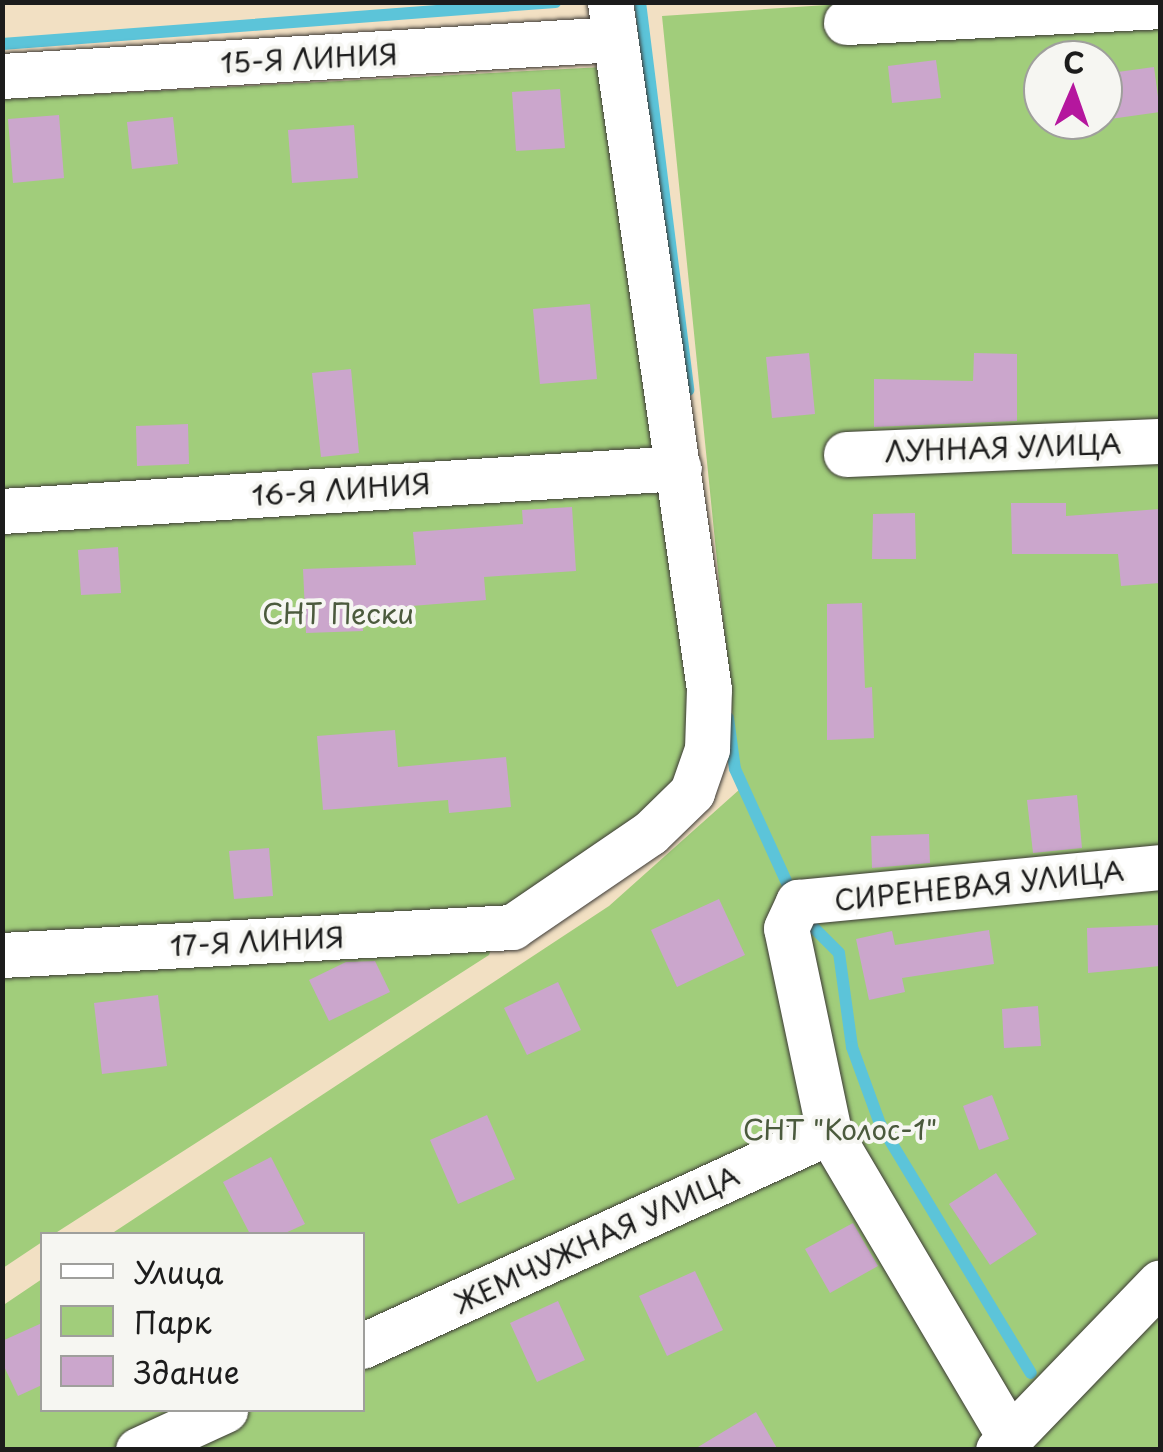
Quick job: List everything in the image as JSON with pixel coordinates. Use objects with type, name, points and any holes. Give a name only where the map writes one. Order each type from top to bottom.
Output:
[{"type":"street","points":[[846,22],[1160,6]]},
{"type":"street","points":[[613,21],[679,468]]},
{"type":"street","name":"15-Я ЛИНИЯ","points":[[2,76],[613,21]]},
{"type":"street","name":"ЛУННАЯ УЛИЦА","points":[[846,454],[1160,441]]},
{"type":"street","name":"16-Я ЛИНИЯ","points":[[2,511],[679,468]]},
{"type":"street","name":"17-Я ЛИНИЯ","points":[[2,955],[512,927],[650,833],[692,792],[707,749],[709,689],[679,468]]},
{"type":"street","name":"СИРЕНЕВАЯ УЛИЦА","points":[[828,1132],[786,928],[798,902],[1160,867]]},
{"type":"street","points":[[828,1132],[1003,1443],[1160,1282]]},
{"type":"street","name":"ЖЕМЧУЖНАЯ УЛИЦА","points":[[365,1345],[828,1132]]},
{"type":"street","points":[[138,1450],[222,1412]]},
{"type":"green space","name":"СНТ \"Колос-1\"","points":[[872,2],[1160,3],[1160,1449],[3,1449],[2,1306],[40,1280],[40,1412],[365,1412],[365,1232],[114,1232],[609,906],[740,789],[662,16]]},
{"type":"green space","name":"СНТ Пески","points":[[603,67],[687,683],[688,746],[671,794],[506,907],[489,955],[57,1232],[40,1232],[40,1243],[3,1268],[3,99]]},
{"type":"building","points":[[936,60],[941,98],[892,103],[888,66]]},
{"type":"building","points":[[1154,67],[1160,112],[1123,117],[1123,71]]},
{"type":"building","points":[[560,89],[565,148],[516,151],[512,92]]},
{"type":"building","points":[[59,115],[64,178],[13,183],[8,119]]},
{"type":"building","points":[[173,117],[178,164],[132,169],[127,122]]},
{"type":"building","points":[[354,125],[358,178],[292,183],[288,130]]},
{"type":"building","points":[[590,304],[597,379],[540,384],[533,309]]},
{"type":"building","points":[[809,353],[815,414],[772,418],[766,357]]},
{"type":"building","points":[[974,353],[1017,354],[1017,421],[874,427],[874,379],[973,381]]},
{"type":"building","points":[[351,369],[359,453],[321,457],[312,373]]},
{"type":"building","points":[[188,424],[189,464],[137,466],[136,426]]},
{"type":"building","points":[[1011,503],[1066,503],[1066,516],[1160,509],[1160,583],[1121,586],[1118,554],[1012,554]]},
{"type":"building","points":[[572,507],[576,571],[484,577],[486,600],[362,610],[363,631],[306,633],[303,569],[416,565],[413,532],[523,524],[522,510]]},
{"type":"building","points":[[915,513],[916,559],[872,559],[873,514]]},
{"type":"building","points":[[118,547],[121,593],[81,595],[78,550]]},
{"type":"building","points":[[862,603],[865,688],[872,687],[874,738],[827,740],[827,604]]},
{"type":"building","points":[[395,730],[398,767],[506,757],[511,807],[449,813],[448,800],[323,810],[317,736]]},
{"type":"building","points":[[1077,795],[1082,848],[1033,853],[1027,800]]},
{"type":"building","points":[[929,834],[930,863],[872,868],[871,836]]},
{"type":"building","points":[[269,848],[273,896],[234,899],[229,851]]},
{"type":"building","points":[[719,899],[745,955],[677,987],[651,930]]},
{"type":"building","points":[[1160,925],[1160,966],[1088,973],[1087,928]]},
{"type":"building","points":[[989,930],[994,964],[902,978],[905,992],[869,1000],[856,939],[892,931],[895,945]]},
{"type":"building","points":[[375,961],[390,992],[329,1021],[309,980],[346,962]]},
{"type":"building","points":[[558,982],[581,1030],[527,1055],[504,1008]]},
{"type":"building","points":[[158,995],[167,1066],[102,1074],[94,1003]]},
{"type":"building","points":[[1038,1006],[1041,1046],[1004,1048],[1002,1009]]},
{"type":"building","points":[[992,1095],[1009,1139],[979,1150],[963,1106]]},
{"type":"building","points":[[487,1115],[515,1179],[458,1204],[430,1140]]},
{"type":"building","points":[[271,1157],[305,1224],[287,1232],[249,1232],[223,1182]]},
{"type":"building","points":[[996,1173],[1037,1234],[990,1265],[949,1204]]},
{"type":"building","points":[[853,1223],[878,1266],[830,1293],[805,1249]]},
{"type":"building","points":[[695,1271],[723,1330],[667,1356],[639,1296]]},
{"type":"building","points":[[558,1301],[585,1360],[537,1382],[510,1323]]},
{"type":"building","points":[[40,1324],[40,1386],[18,1396],[2,1362],[2,1341]]},
{"type":"building","points":[[756,1412],[778,1450],[693,1450]]},
{"type":"waterway","points":[[2,44],[555,2]]},
{"type":"waterway","points":[[640,2],[688,390]]},
{"type":"waterway","points":[[728,718],[735,769],[791,892]]},
{"type":"waterway","points":[[807,921],[839,953],[852,1047],[880,1124],[1031,1373]]}]
